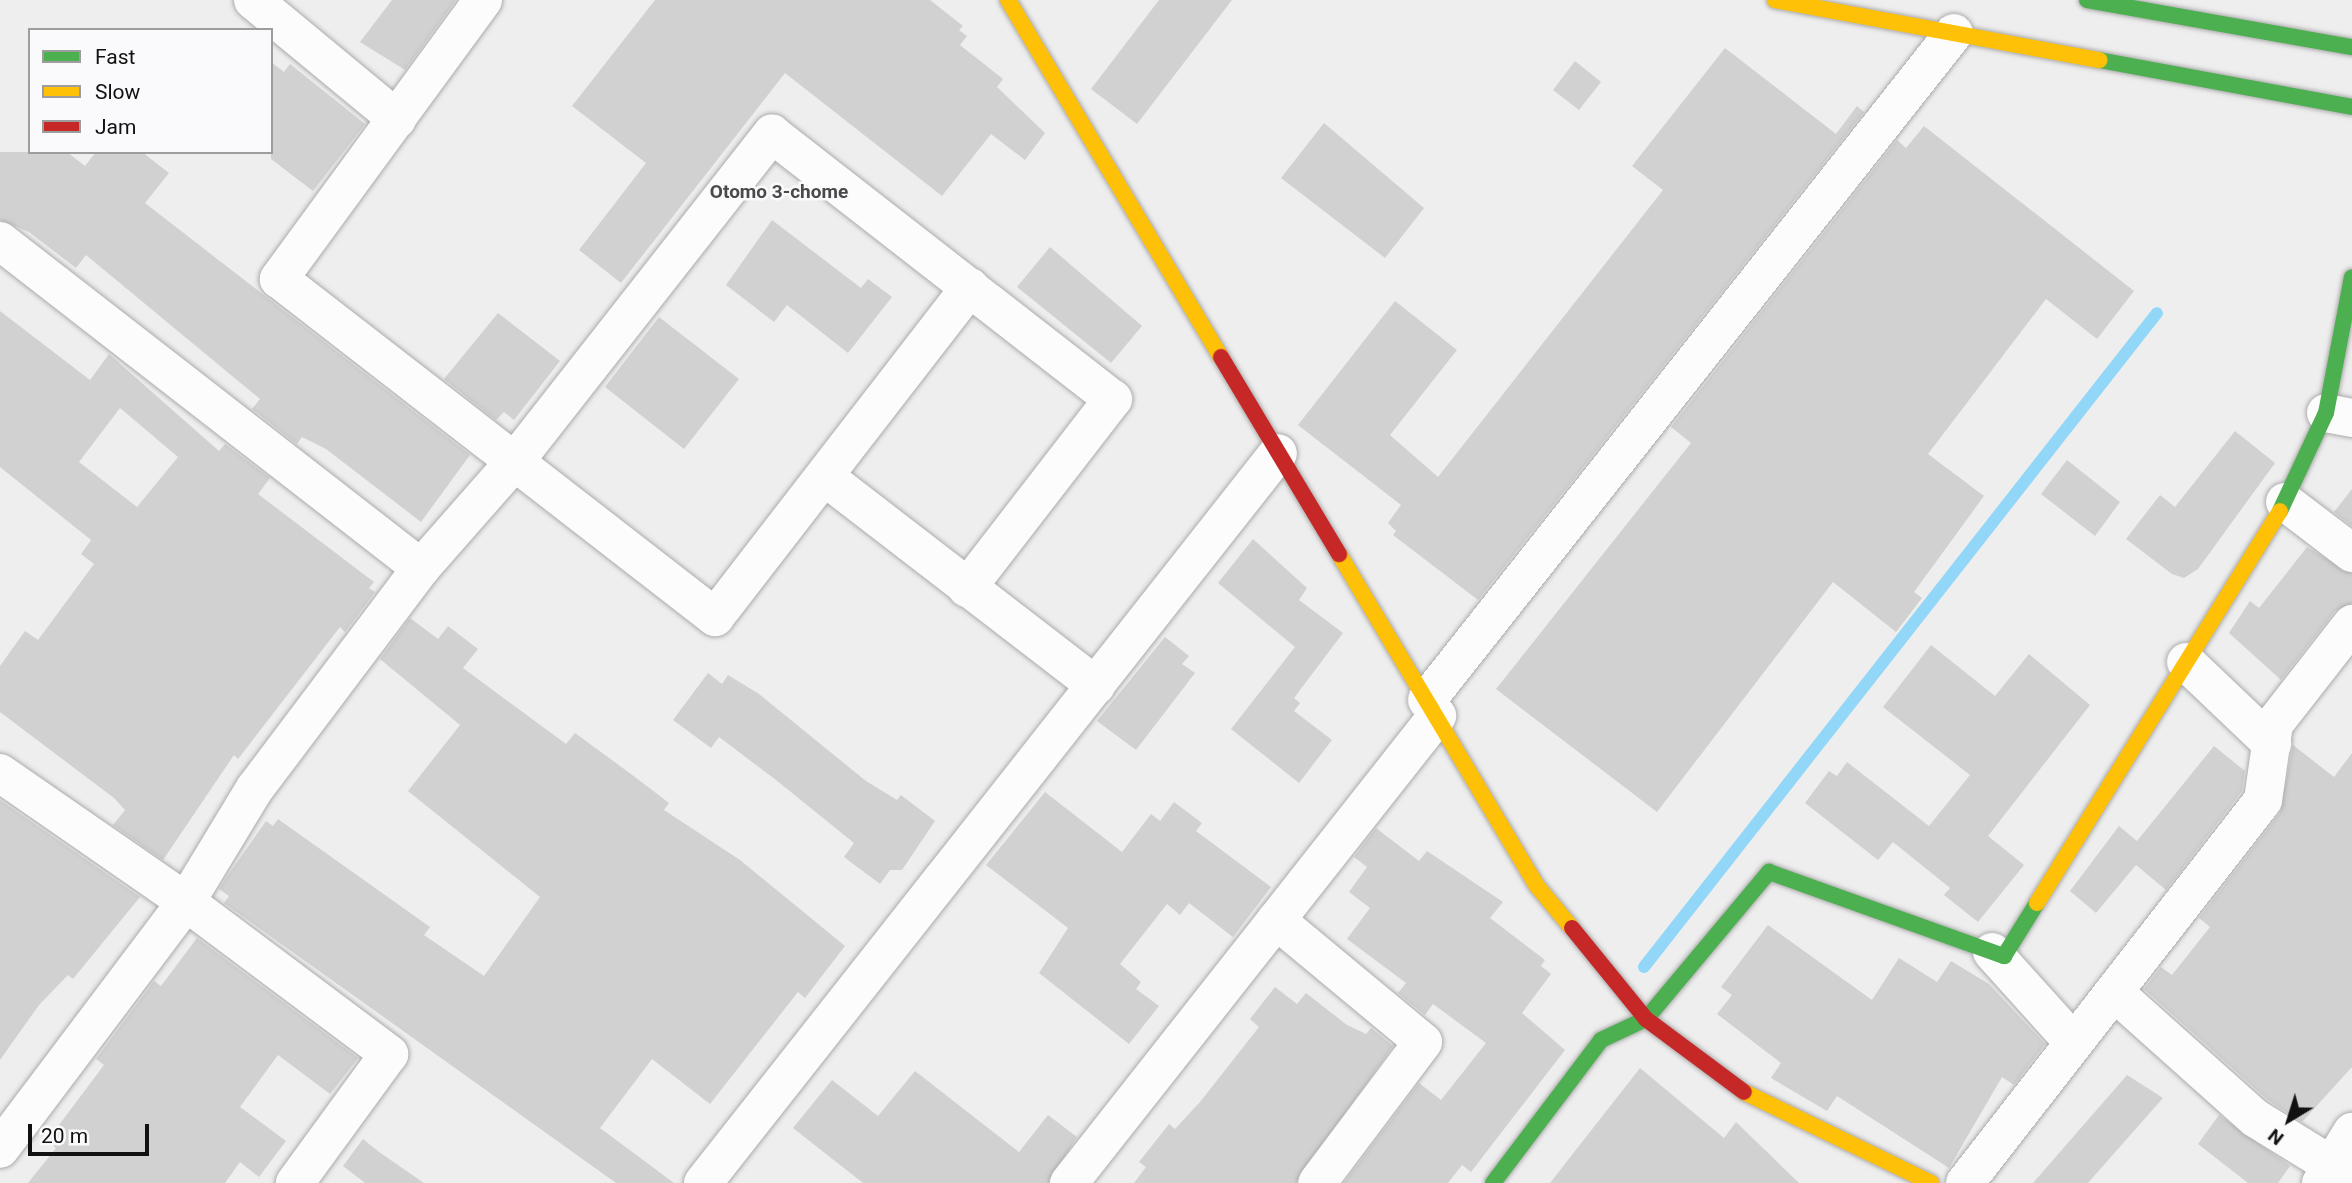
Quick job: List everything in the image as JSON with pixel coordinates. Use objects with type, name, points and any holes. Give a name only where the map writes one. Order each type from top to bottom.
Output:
[{"type":"street","points":[[253,0],[397,119]]},
{"type":"street","points":[[483,0],[279,279],[516,460],[715,617],[970,287]]},
{"type":"street","points":[[1008,0],[1537,886],[1646,1019],[1763,1106],[1931,1183]]},
{"type":"street","points":[[1775,0],[2352,107]]},
{"type":"street","points":[[2087,0],[2352,47]]},
{"type":"street","points":[[1069,1183],[1276,920],[1432,708],[1954,33]]},
{"type":"street","points":[[0,1149],[186,902],[255,788],[421,568],[516,460],[772,134],[1114,399],[967,589]]},
{"type":"street","points":[[0,241],[421,568]]},
{"type":"street","points":[[1493,1183],[1601,1040],[1646,1019],[1769,872],[2004,956],[2339,415],[2352,276]]},
{"type":"street","points":[[703,1183],[1278,453]]},
{"type":"street","points":[[825,477],[967,589],[1097,686]]},
{"type":"street","points":[[2285,502],[2352,553]]},
{"type":"street","points":[[1965,1183],[2263,800],[2274,724],[2352,624]]},
{"type":"street","points":[[2186,662],[2272,744]]},
{"type":"street","points":[[0,773],[186,902],[389,1055],[295,1183]]},
{"type":"street","points":[[1276,920],[1423,1042],[1317,1183]]},
{"type":"street","points":[[1993,952],[2074,1043]]},
{"type":"street","points":[[2114,992],[2255,1118],[2335,1176],[2352,1132]]},
{"type":"building","points":[[392,0],[456,0],[405,70],[360,42]]},
{"type":"building","points":[[655,0],[930,0],[963,26],[959,30],[967,36],[960,45],[1003,79],[997,87],[1045,133],[1025,160],[991,134],[942,196],[785,73],[621,283],[579,250],[646,163],[572,106]]},
{"type":"building","points":[[1159,0],[1232,0],[1137,124],[1091,89]]},
{"type":"building","points":[[1725,48],[1836,134],[1857,106],[1864,112],[1478,600],[1393,535],[1396,531],[1388,523],[1401,505],[1298,425],[1395,301],[1457,350],[1390,435],[1438,477],[1663,190],[1632,166]]},
{"type":"building","points":[[1575,61],[1601,82],[1579,110],[1553,90]]},
{"type":"building","points":[[273,64],[284,72],[290,64],[365,124],[313,191],[271,159]]},
{"type":"building","points":[[1324,123],[1424,208],[1385,258],[1281,178]]},
{"type":"building","points":[[1924,126],[2134,291],[2097,339],[2046,299],[1928,454],[1984,496],[1914,592],[1922,598],[1896,632],[1833,582],[1657,812],[1496,689],[1691,443],[1671,427],[1897,140],[1906,148]]},
{"type":"building","points":[[0,152],[70,154],[85,166],[94,154],[145,154],[169,173],[145,203],[470,455],[421,522],[326,449],[302,437],[297,444],[252,409],[260,399],[86,255],[76,268],[29,232],[0,220]]},
{"type":"building","points":[[772,220],[861,288],[868,279],[892,297],[848,353],[787,305],[774,322],[726,285]]},
{"type":"building","points":[[1050,247],[1142,326],[1111,363],[1017,287]]},
{"type":"building","points":[[0,311],[90,380],[109,354],[219,451],[225,444],[270,478],[258,494],[374,582],[369,588],[375,592],[345,632],[340,627],[238,759],[234,755],[163,860],[113,825],[125,810],[114,798],[0,712],[0,666],[25,631],[38,640],[94,564],[81,554],[91,540],[0,467]],"holes":[[[120,408],[178,457],[137,507],[79,462]]]},
{"type":"building","points":[[498,313],[560,361],[514,420],[504,412],[496,420],[444,379]]},
{"type":"building","points":[[659,317],[739,379],[684,449],[605,387]]},
{"type":"building","points":[[2235,431],[2275,463],[2198,569],[2184,578],[2172,574],[2126,539],[2160,495],[2175,507]]},
{"type":"building","points":[[2067,460],[2120,502],[2095,536],[2041,494]]},
{"type":"building","points":[[2352,489],[2352,526],[2334,512]]},
{"type":"building","points":[[1253,539],[1307,588],[1299,600],[1343,633],[1294,698],[1300,703],[1294,711],[1332,740],[1299,783],[1231,729],[1295,647],[1218,583]]},
{"type":"building","points":[[2307,547],[2352,574],[2352,603],[2335,611],[2281,680],[2229,633],[2250,601],[2259,608]]},
{"type":"building","points":[[410,618],[438,639],[448,626],[478,649],[463,668],[566,744],[575,733],[669,803],[664,810],[740,860],[845,946],[805,998],[798,992],[710,1104],[652,1059],[600,1128],[674,1183],[616,1183],[224,903],[229,896],[219,889],[228,875],[266,821],[273,826],[278,819],[430,927],[424,935],[484,976],[540,897],[408,791],[460,725],[380,659]]},
{"type":"building","points":[[1165,637],[1189,656],[1182,664],[1195,673],[1136,750],[1097,721]]},
{"type":"building","points":[[1931,645],[1995,696],[2029,654],[2090,705],[1988,836],[2024,865],[1978,922],[1944,895],[1950,888],[1893,842],[1878,860],[1805,803],[1829,771],[1837,776],[1847,762],[1929,826],[1970,775],[1883,707]]},
{"type":"building","points":[[708,673],[722,684],[728,675],[759,694],[866,781],[897,800],[901,795],[935,821],[902,870],[890,870],[880,884],[844,857],[854,843],[776,780],[719,737],[711,748],[673,720]]},
{"type":"building","points":[[2293,745],[2334,777],[2352,753],[2352,1067],[2302,1122],[2268,1100],[2144,989],[2161,967],[2172,975],[2210,927],[2199,918],[2280,813]]},
{"type":"building","points":[[2214,746],[2245,771],[2242,791],[2166,890],[2136,865],[2096,913],[2070,891],[2119,826],[2137,841]]},
{"type":"building","points":[[1045,792],[1122,852],[1151,814],[1160,821],[1174,802],[1202,823],[1196,831],[1271,887],[1233,937],[1189,903],[1180,915],[1167,904],[1120,964],[1141,982],[1136,989],[1159,1006],[1129,1044],[1039,973],[1068,928],[986,865]]},
{"type":"building","points":[[0,800],[140,897],[73,979],[68,975],[39,1005],[0,1060]]},
{"type":"building","points":[[1376,828],[1419,861],[1427,851],[1503,902],[1490,918],[1545,960],[1541,966],[1551,974],[1522,1013],[1565,1050],[1471,1172],[1462,1165],[1448,1183],[1344,1183],[1419,1083],[1441,1100],[1486,1043],[1433,1004],[1425,1015],[1398,993],[1406,983],[1347,939],[1370,908],[1349,892],[1367,867],[1354,857]]},
{"type":"building","points":[[1768,925],[1872,1000],[1899,958],[1937,982],[1951,961],[1989,984],[2045,1044],[2014,1085],[2002,1077],[1949,1168],[1837,1096],[1827,1111],[1771,1078],[1781,1063],[1717,1014],[1732,995],[1721,987]]},
{"type":"building","points":[[197,938],[358,1058],[330,1094],[278,1055],[240,1107],[286,1141],[259,1177],[240,1162],[225,1183],[28,1183],[56,1148],[47,1141],[104,1065],[96,1059],[154,981],[161,986]]},
{"type":"building","points":[[1275,987],[1297,1004],[1306,993],[1347,1025],[1366,1034],[1371,1028],[1393,1046],[1296,1183],[1134,1183],[1146,1167],[1139,1162],[1169,1124],[1175,1129],[1200,1102],[1259,1027],[1250,1019]]},
{"type":"building","points":[[1640,1068],[1724,1138],[1736,1122],[1799,1183],[1550,1183]]},
{"type":"building","points":[[915,1071],[1019,1152],[1048,1115],[1077,1137],[1048,1183],[863,1183],[793,1128],[832,1080],[878,1116]]},
{"type":"building","points":[[2127,1075],[2163,1098],[2088,1183],[2033,1183]]},
{"type":"building","points":[[2219,1115],[2290,1166],[2278,1183],[2248,1183],[2198,1144]]},
{"type":"building","points":[[363,1139],[424,1183],[365,1183],[343,1166]]},
{"type":"waterway","points":[[1644,967],[2157,313]]},
{"type":"traffic: fast","points":[[2087,0],[2352,47]]},
{"type":"traffic: fast","points":[[2099,60],[2352,107]]},
{"type":"traffic: fast","points":[[2280,511],[2326,413],[2352,277]]},
{"type":"traffic: fast","points":[[1493,1183],[1601,1040],[1646,1019],[1769,872],[2004,956],[2037,903]]},
{"type":"traffic: slow","points":[[1008,0],[1221,357]]},
{"type":"traffic: slow","points":[[1775,0],[2099,60]]},
{"type":"traffic: slow","points":[[2037,903],[2280,511]]},
{"type":"traffic: slow","points":[[1339,554],[1537,886],[1572,928]]},
{"type":"traffic: slow","points":[[1744,1092],[1931,1183]]},
{"type":"traffic: jam","points":[[1221,357],[1339,554]]},
{"type":"traffic: jam","points":[[1572,928],[1646,1019],[1744,1092]]},
{"type":"district","name":"Otomo 3-chome","points":[[779,192]]}]
